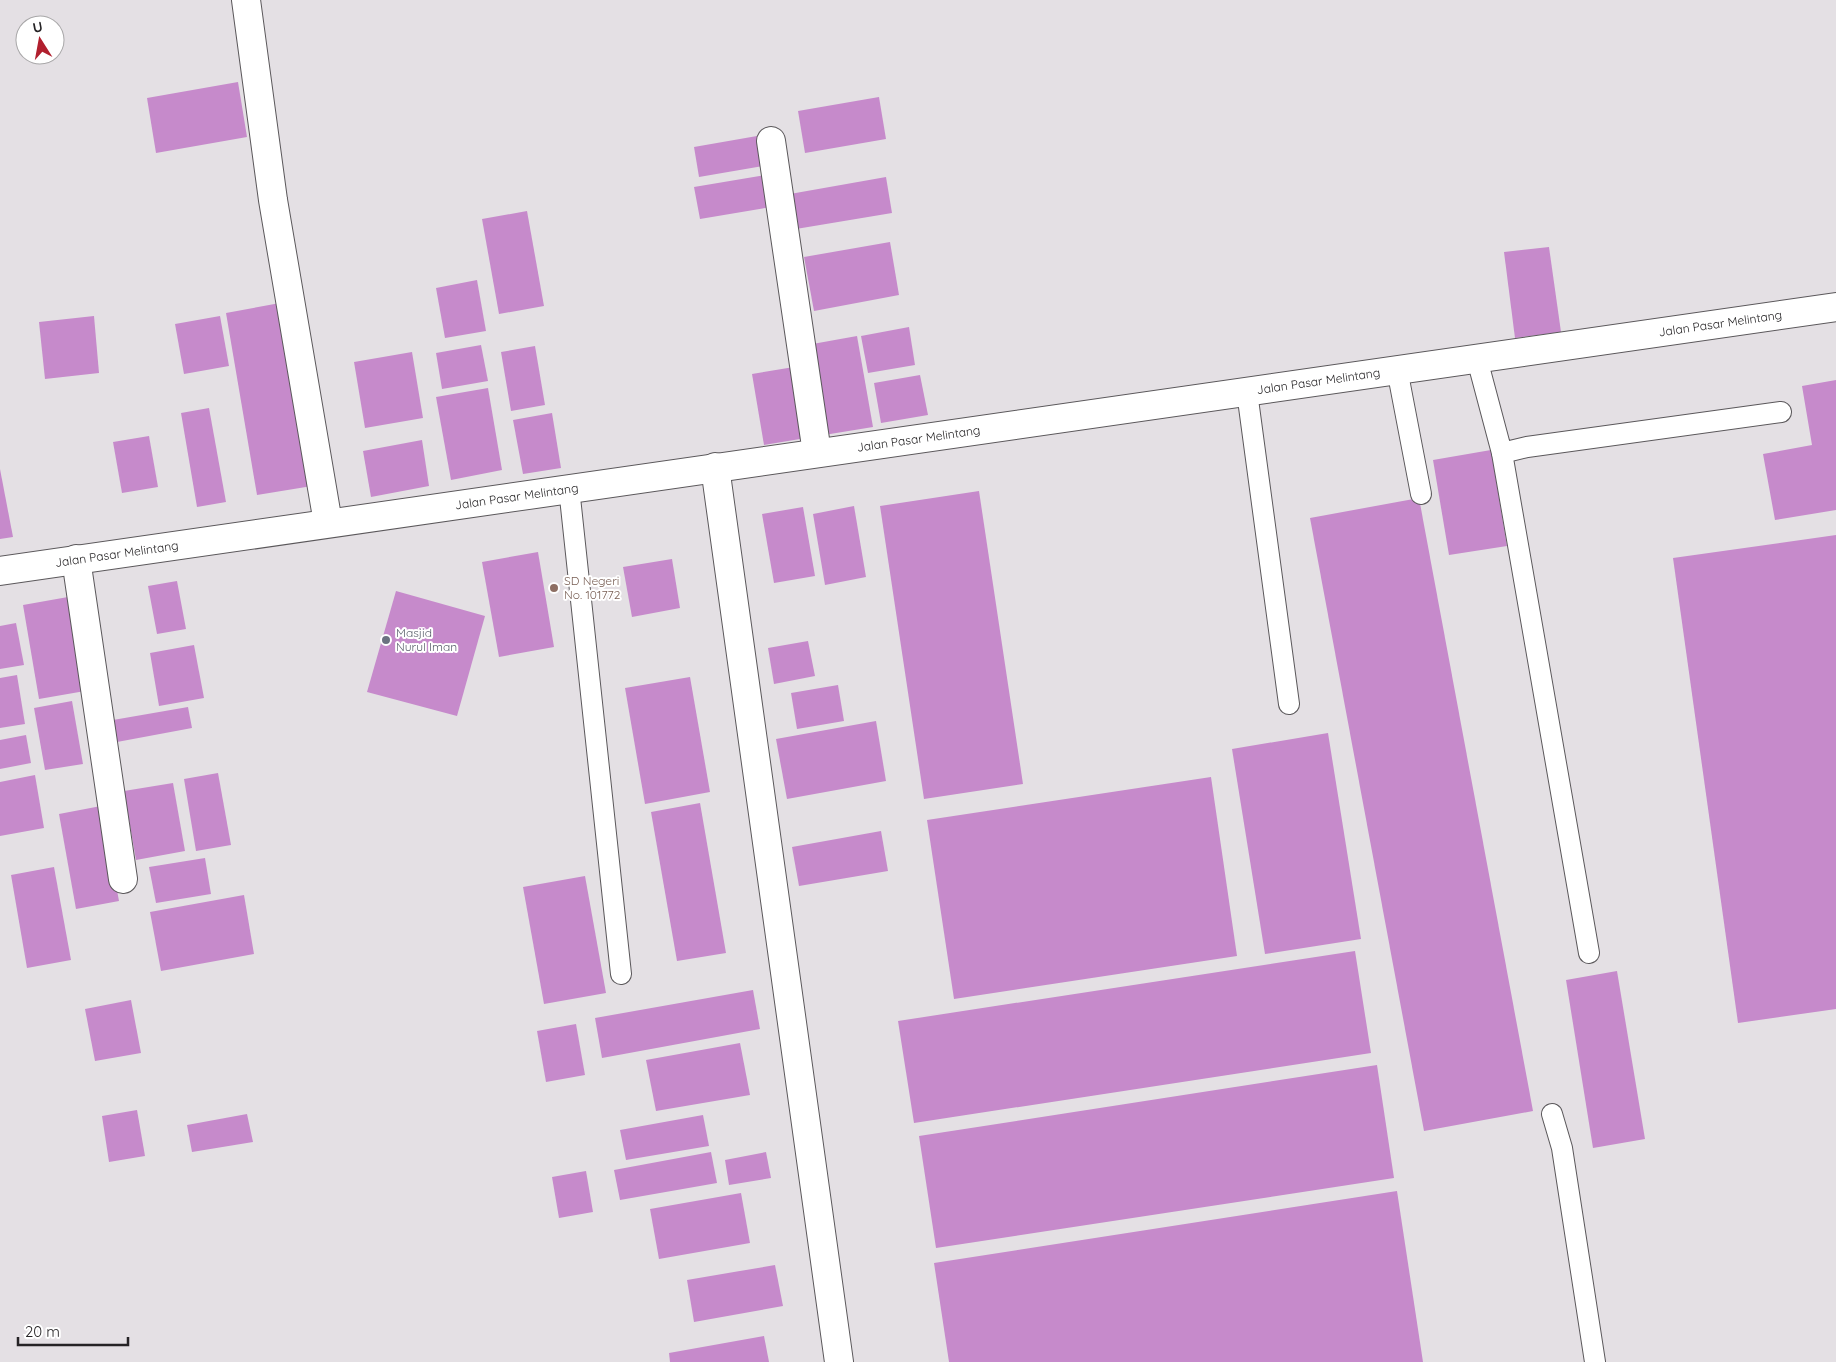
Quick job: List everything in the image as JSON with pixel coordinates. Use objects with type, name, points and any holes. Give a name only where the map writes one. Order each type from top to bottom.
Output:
[{"type":"street","points":[[246,0],[273,200],[328,523]]},
{"type":"street","points":[[771,140],[817,453]]},
{"type":"street","name":"Jalan Pasar Melintang","points":[[0,571],[1836,307]]},
{"type":"street","points":[[714,467],[839,1362]]},
{"type":"street","points":[[76,559],[122,879]]},
{"type":"lane","points":[[1477,359],[1502,453],[1589,953]]},
{"type":"lane","points":[[1397,369],[1421,494]]},
{"type":"lane","points":[[1247,392],[1289,704]]},
{"type":"lane","points":[[1502,453],[1527,447],[1781,412]]},
{"type":"lane","points":[[569,488],[622,974]]},
{"type":"lane","points":[[1552,1114],[1562,1148],[1595,1362]]},
{"type":"building","points":[[238,82],[247,137],[156,153],[147,98]]},
{"type":"building","points":[[879,97],[886,139],[805,153],[798,111]]},
{"type":"building","points":[[757,136],[763,166],[699,177],[694,147]]},
{"type":"building","points":[[765,175],[771,207],[700,219],[694,187]]},
{"type":"building","points":[[886,177],[892,213],[796,229],[790,194]]},
{"type":"building","points":[[527,211],[544,306],[499,314],[482,219]]},
{"type":"building","points":[[890,242],[899,295],[814,311],[804,257]]},
{"type":"building","points":[[1549,247],[1561,332],[1515,338],[1504,252]]},
{"type":"building","points":[[477,280],[486,331],[445,338],[436,288]]},
{"type":"building","points":[[280,303],[312,486],[257,495],[226,313]]},
{"type":"building","points":[[94,316],[99,373],[45,379],[39,322]]},
{"type":"building","points":[[220,316],[229,366],[184,374],[175,324]]},
{"type":"building","points":[[909,327],[915,365],[868,373],[861,336]]},
{"type":"building","points":[[857,336],[873,427],[824,435],[807,345]]},
{"type":"building","points":[[481,345],[488,381],[442,389],[436,353]]},
{"type":"building","points":[[535,346],[545,405],[511,411],[501,352]]},
{"type":"building","points":[[412,352],[423,418],[365,428],[354,362]]},
{"type":"building","points":[[794,367],[806,438],[764,445],[752,374]]},
{"type":"building","points":[[920,375],[928,415],[881,423],[874,383]]},
{"type":"building","points":[[1836,380],[1836,510],[1775,520],[1763,454],[1812,445],[1802,386]]},
{"type":"building","points":[[488,388],[502,470],[451,480],[436,397]]},
{"type":"building","points":[[209,408],[226,502],[197,507],[181,413]]},
{"type":"building","points":[[552,413],[561,468],[523,474],[513,420]]},
{"type":"building","points":[[149,436],[158,487],[122,493],[113,442]]},
{"type":"building","points":[[422,440],[429,486],[371,497],[363,451]]},
{"type":"building","points":[[1491,450],[1507,546],[1449,555],[1433,460]]},
{"type":"building","points":[[0,469],[13,537],[0,539]]},
{"type":"building","points":[[979,491],[1023,784],[924,799],[880,506]]},
{"type":"building","points":[[1419,498],[1533,1111],[1424,1131],[1310,518]]},
{"type":"building","points":[[854,506],[866,577],[825,585],[813,514]]},
{"type":"building","points":[[803,507],[815,576],[774,583],[762,514]]},
{"type":"building","points":[[1836,535],[1836,1009],[1738,1023],[1673,558]]},
{"type":"building","points":[[538,552],[554,647],[499,657],[482,562]]},
{"type":"building","points":[[672,559],[680,608],[632,617],[623,567]]},
{"type":"building","points":[[177,581],[186,629],[157,634],[148,586]]},
{"type":"building","points":[[396,591],[485,616],[457,716],[367,692]]},
{"type":"building","points":[[68,597],[85,691],[39,699],[23,605]]},
{"type":"building","points":[[16,623],[24,665],[0,669],[0,626]]},
{"type":"building","points":[[808,641],[815,676],[774,684],[768,648]]},
{"type":"building","points":[[194,645],[204,698],[159,706],[150,653]]},
{"type":"building","points":[[17,675],[25,724],[0,728],[0,678]]},
{"type":"building","points":[[690,677],[710,792],[645,804],[625,688]]},
{"type":"building","points":[[838,685],[844,721],[797,729],[791,693]]},
{"type":"building","points":[[72,701],[83,764],[45,770],[34,708]]},
{"type":"building","points":[[188,707],[192,728],[117,742],[113,720]]},
{"type":"building","points":[[876,721],[886,781],[787,799],[776,739]]},
{"type":"building","points":[[1328,733],[1361,939],[1265,954],[1232,749]]},
{"type":"building","points":[[26,735],[31,763],[0,769],[0,740]]},
{"type":"building","points":[[218,773],[231,845],[196,851],[184,779]]},
{"type":"building","points":[[35,775],[44,828],[0,836],[0,782]]},
{"type":"building","points":[[1211,777],[1237,956],[954,999],[927,820]]},
{"type":"building","points":[[173,783],[185,851],[136,860],[124,791]]},
{"type":"building","points":[[700,803],[726,953],[677,961],[651,812]]},
{"type":"building","points":[[101,806],[119,901],[76,909],[59,814]]},
{"type":"building","points":[[881,831],[888,871],[799,886],[792,847]]},
{"type":"building","points":[[205,858],[211,894],[156,903],[149,867]]},
{"type":"building","points":[[54,867],[71,960],[27,968],[11,875]]},
{"type":"building","points":[[585,876],[606,993],[544,1004],[523,887]]},
{"type":"building","points":[[244,895],[254,954],[161,971],[150,912]]},
{"type":"building","points":[[1355,951],[1371,1053],[914,1123],[898,1021]]},
{"type":"building","points":[[1617,971],[1645,1139],[1593,1148],[1566,980]]},
{"type":"building","points":[[753,990],[760,1029],[602,1058],[595,1018]]},
{"type":"building","points":[[131,1000],[141,1053],[95,1061],[85,1009]]},
{"type":"building","points":[[576,1024],[585,1075],[546,1082],[537,1031]]},
{"type":"building","points":[[740,1043],[750,1095],[656,1111],[646,1060]]},
{"type":"building","points":[[1377,1065],[1394,1178],[936,1248],[919,1136]]},
{"type":"building","points":[[137,1110],[145,1156],[109,1162],[102,1116]]},
{"type":"building","points":[[247,1114],[253,1142],[192,1152],[187,1125]]},
{"type":"building","points":[[703,1115],[709,1146],[626,1160],[620,1130]]},
{"type":"building","points":[[711,1152],[717,1183],[620,1200],[614,1170]]},
{"type":"building","points":[[766,1152],[771,1178],[729,1185],[725,1160]]},
{"type":"building","points":[[586,1171],[593,1212],[559,1218],[552,1177]]},
{"type":"building","points":[[1397,1191],[1423,1362],[949,1362],[934,1263]]},
{"type":"building","points":[[741,1193],[750,1243],[659,1259],[650,1209]]},
{"type":"building","points":[[775,1265],[783,1306],[694,1322],[687,1280]]},
{"type":"building","points":[[764,1336],[769,1362],[670,1362],[669,1353]]},
{"type":"place","name":"SD Negeri No. 101772","points":[[554,588]]},
{"type":"place","name":"Masjid Nurul Iman","points":[[386,640]]}]
